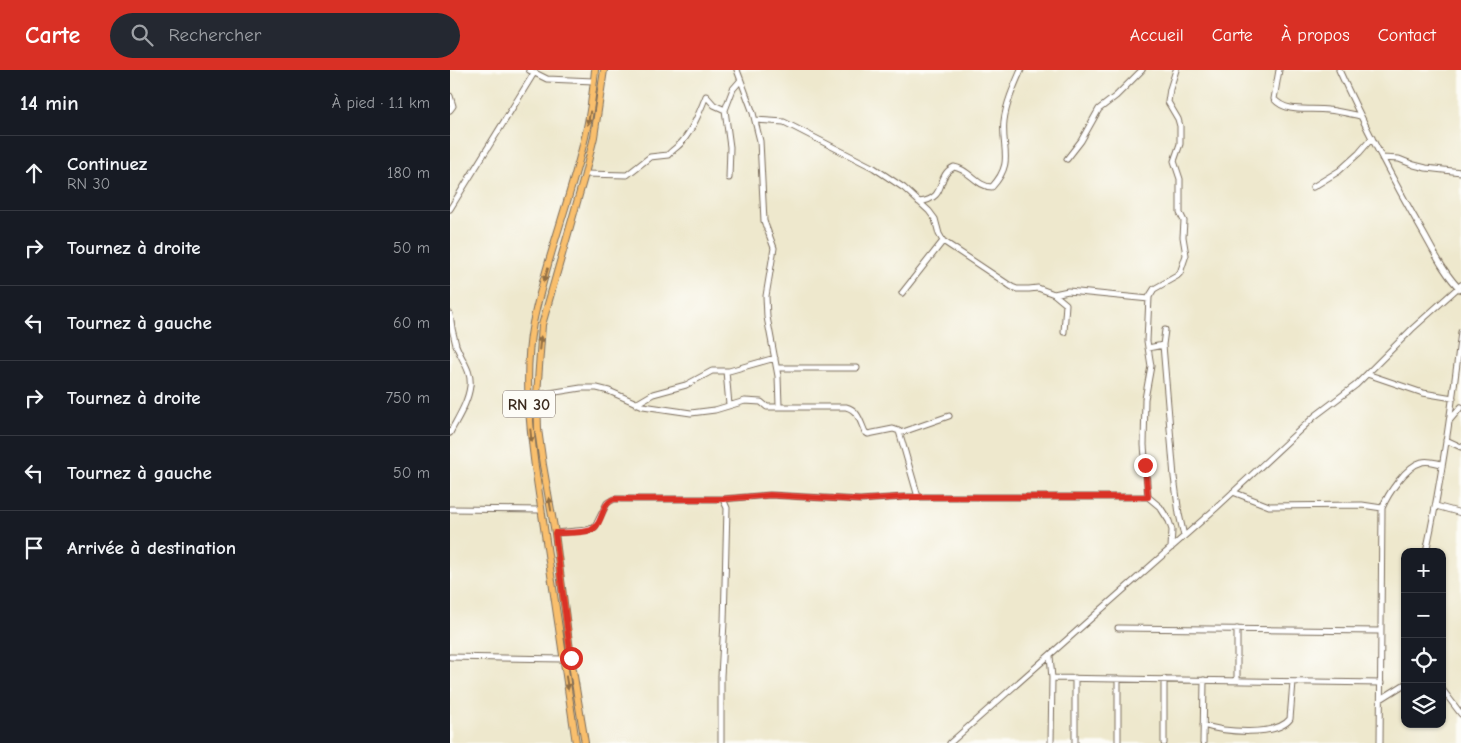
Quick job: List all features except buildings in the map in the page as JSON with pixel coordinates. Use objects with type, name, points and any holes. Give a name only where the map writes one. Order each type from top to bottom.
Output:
[{"type":"main road","name":"RN 30","points":[[576,743],[530,430],[529,362],[533,324],[544,280],[586,135],[595,70]]},
{"type":"main road","name":"RN 30","points":[[585,743],[538,429],[537,395],[542,325],[594,137],[604,70]]},
{"type":"street","points":[[737,70],[755,120],[762,153],[764,221],[774,248],[766,296],[777,368],[779,406]]},
{"type":"street","points":[[919,202],[933,199],[939,191],[947,172],[954,167],[960,168],[988,187],[992,187],[997,181],[1004,170],[1006,145],[1003,131],[1006,111],[1021,70]]},
{"type":"street","points":[[1067,159],[1083,137],[1099,109],[1116,96],[1142,70]]},
{"type":"street","points":[[1148,497],[1144,445],[1145,399],[1151,366],[1147,341],[1149,299],[1154,289],[1177,276],[1186,255],[1183,237],[1184,221],[1180,212],[1180,180],[1174,161],[1180,144],[1180,133],[1178,119],[1168,102],[1176,70]]},
{"type":"street","points":[[1279,70],[1274,99],[1284,106],[1329,110],[1360,116]]},
{"type":"street","points":[[950,743],[1171,548],[1315,416],[1340,398],[1367,374],[1412,329],[1460,287],[1440,261],[1382,158],[1339,70]]},
{"type":"street","points":[[450,209],[532,71],[547,79],[594,81]]},
{"type":"street","points":[[729,178],[730,148],[725,110],[734,86],[740,81]]},
{"type":"street","points":[[450,96],[453,106],[450,110]]},
{"type":"street","points":[[585,174],[627,175],[650,157],[668,155],[672,149],[682,143],[706,96],[714,105],[725,110]]},
{"type":"street","points":[[755,120],[776,121],[797,128],[874,168],[904,188],[932,215],[943,240],[1012,287],[1023,289],[1038,288],[1054,294],[1066,304],[1064,332]]},
{"type":"street","points":[[1313,187],[1339,171],[1372,138]]},
{"type":"street","points":[[1382,158],[1399,158],[1426,168],[1461,172]]},
{"type":"street","points":[[902,292],[943,240]]},
{"type":"street","points":[[1054,294],[1068,291],[1149,299]]},
{"type":"street","points":[[450,314],[454,339],[468,372],[470,384],[469,395],[450,434]]},
{"type":"street","points":[[1165,330],[1163,345],[1168,408],[1179,514],[1184,536]]},
{"type":"street","points":[[1427,548],[1440,487],[1461,332]]},
{"type":"street","points":[[1148,348],[1163,345]]},
{"type":"street","points":[[636,404],[653,394],[686,385],[709,372],[726,371],[775,358]]},
{"type":"street","points":[[777,368],[857,368]]},
{"type":"street","points":[[726,371],[729,405]]},
{"type":"street","points":[[1367,374],[1423,393],[1453,398]]},
{"type":"street","points":[[537,395],[581,388],[597,388],[609,391],[636,404],[662,410],[691,413],[715,410],[747,401],[761,402],[766,407],[779,406],[781,408],[846,407],[856,411],[865,432],[868,434],[893,429],[900,433],[918,497]]},
{"type":"street","points":[[1450,421],[1461,407]]},
{"type":"street","points":[[900,433],[949,416]]},
{"type":"street","points":[[1446,440],[1461,448]]},
{"type":"street","points":[[1380,743],[1382,508],[1394,487],[1415,465],[1425,461],[1442,464]]},
{"type":"street","points":[[1233,492],[1268,506],[1362,505],[1382,508]]},
{"type":"street","points":[[555,533],[591,530],[599,522],[607,503],[614,499],[723,499],[770,495],[860,500],[918,497],[1148,497],[1167,515],[1172,530]]},
{"type":"street","points":[[721,743],[721,676],[727,508],[723,499]]},
{"type":"street","points":[[1436,506],[1461,513]]},
{"type":"street","points":[[450,509],[541,510]]},
{"type":"street","points":[[1171,548],[1172,530],[1179,514]]},
{"type":"street","points":[[1118,628],[1380,631]]},
{"type":"street","points":[[1237,629],[1237,681]]},
{"type":"street","points":[[1050,656],[1052,678],[1051,743]]},
{"type":"street","points":[[450,657],[563,659]]},
{"type":"street","points":[[1052,678],[1381,683]]},
{"type":"street","points":[[1075,678],[1075,743]]},
{"type":"street","points":[[1118,679],[1118,743]]},
{"type":"street","points":[[1164,679],[1164,743]]},
{"type":"street","points":[[1203,743],[1204,680]]},
{"type":"street","points":[[1203,725],[1220,730],[1241,732],[1257,731],[1287,723],[1290,719],[1293,682]]},
{"type":"street","points":[[1381,698],[1401,686]]},
{"type":"street","points":[[1446,694],[1461,714]]},
{"type":"route","points":[[571,658],[555,533],[591,530],[599,522],[607,503],[614,499],[723,499],[770,495],[860,500],[904,497],[1148,497],[1145,465]]}]
